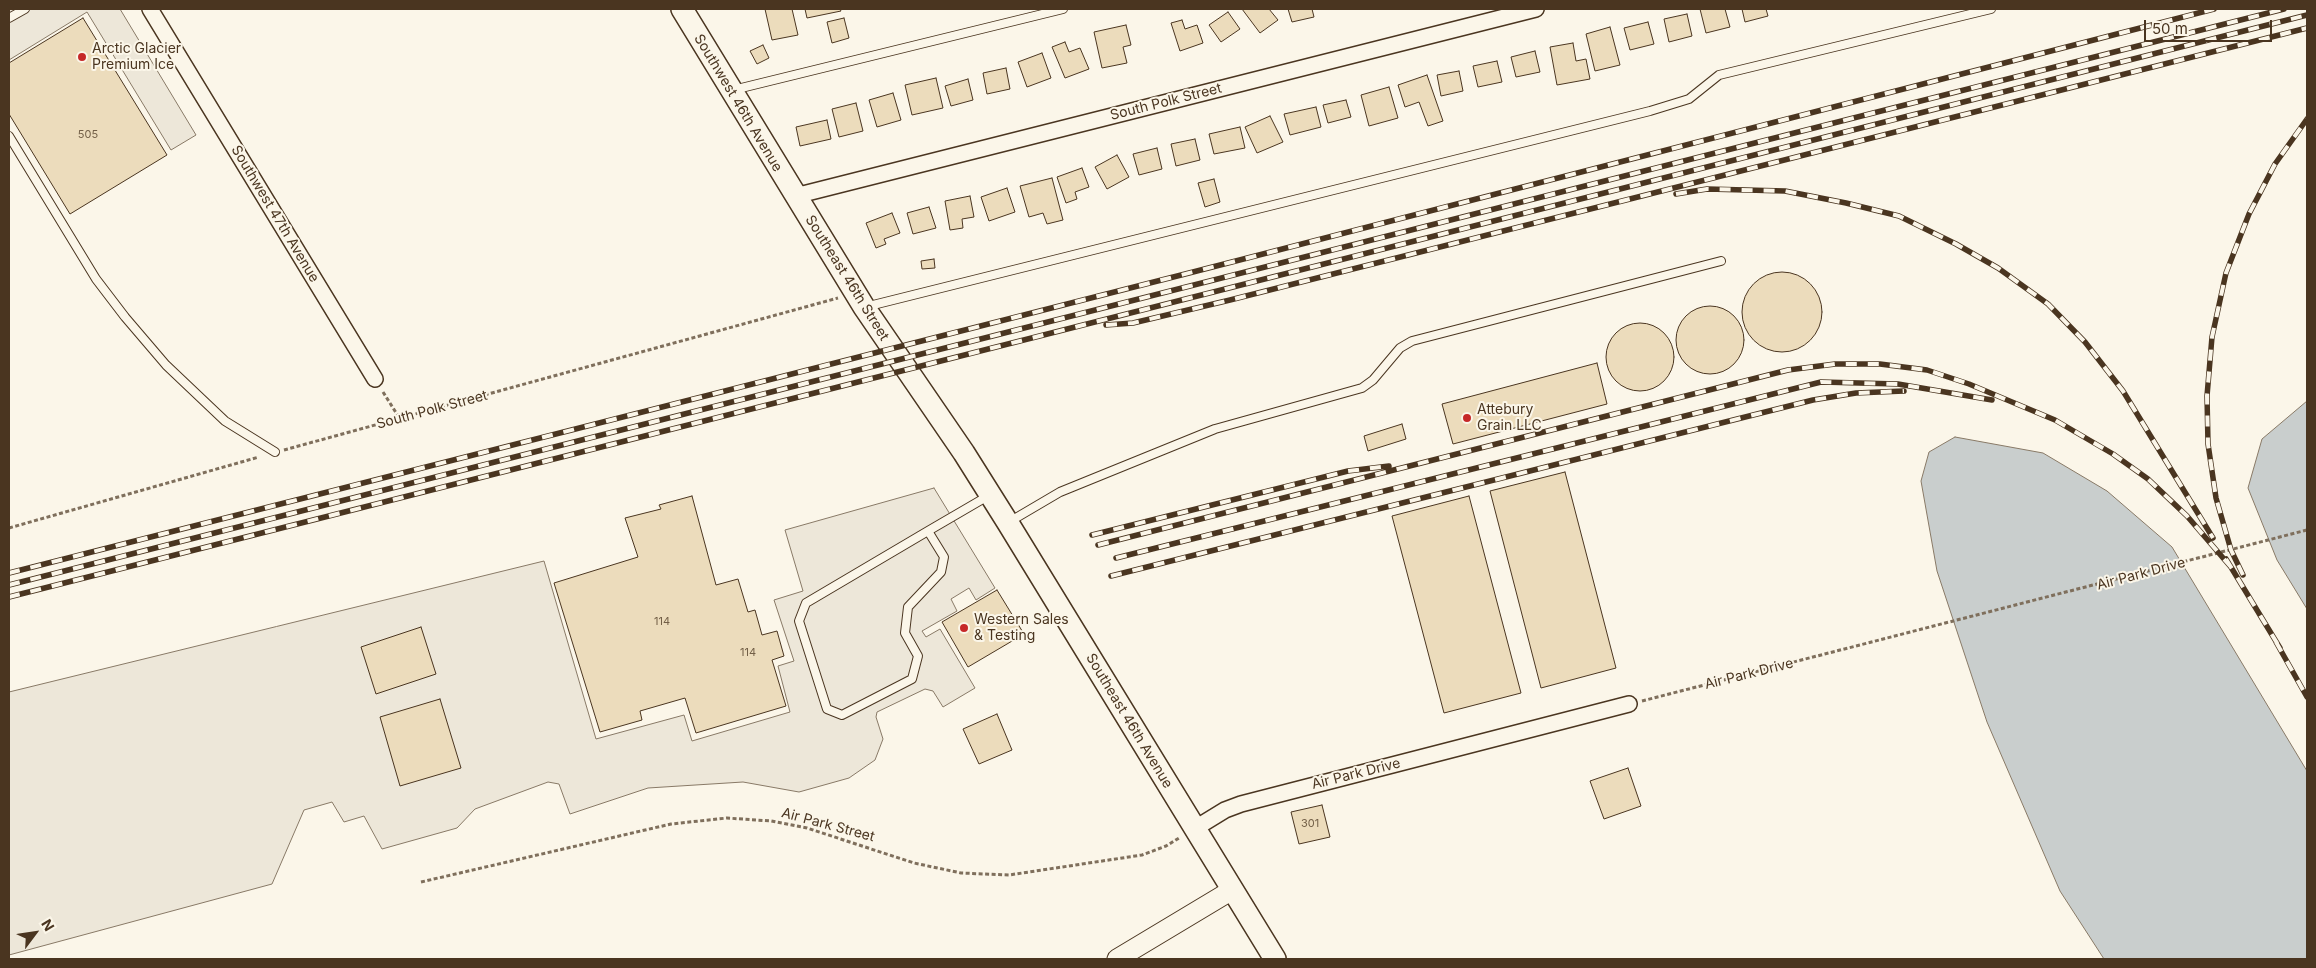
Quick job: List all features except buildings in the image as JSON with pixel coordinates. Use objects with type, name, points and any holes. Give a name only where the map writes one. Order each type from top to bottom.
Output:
[{"type":"main road","name":"Southwest 46th Avenue","points":[[682,9],[795,196]]},
{"type":"main road","name":"Southeast 46th Street","points":[[795,196],[899,359]]},
{"type":"main road","name":"Southeast 46th Avenue","points":[[899,359],[1008,523],[1275,959]]},
{"type":"street","name":"Southwest 47th Avenue","points":[[150,9],[375,379]]},
{"type":"street","name":"South Polk Street","points":[[795,196],[1536,9]]},
{"type":"street","name":"Air Park Drive","points":[[1194,829],[1225,810],[1241,804],[1629,704]]},
{"type":"street","points":[[1117,959],[1232,890]]},
{"type":"lane","points":[[9,18],[25,9]]},
{"type":"lane","points":[[731,90],[1063,9]]},
{"type":"lane","points":[[860,300],[1650,111],[1689,98],[1719,75],[1991,9]]},
{"type":"lane","points":[[9,136],[96,279],[125,317],[166,365],[226,421],[275,452]]},
{"type":"lane","points":[[1008,523],[1060,492],[1215,429],[1362,388],[1373,380],[1400,348],[1412,341],[1722,261]]},
{"type":"lane","points":[[928,531],[944,557],[941,572],[908,607],[905,633],[918,656],[912,680],[842,715],[827,709],[800,620],[806,603],[928,531],[990,495]]},
{"type":"path","name":"South Polk Street","points":[[9,528],[275,452],[860,300]]},
{"type":"path","points":[[375,379],[400,419]]},
{"type":"path","name":"Air Park Drive","points":[[1629,704],[2307,530]]},
{"type":"path","name":"Air Park Street","points":[[421,882],[671,824],[727,818],[771,821],[807,828],[914,863],[961,873],[1009,876],[1142,855],[1166,846],[1194,829]]},
{"type":"shaded area","points":[[9,9],[120,9],[196,135],[171,150],[87,12],[9,60]]},
{"type":"shaded area","points":[[2307,401],[2307,609],[2277,560],[2248,488],[2262,439]]},
{"type":"shaded area","points":[[1955,437],[2043,453],[2107,491],[2172,547],[2307,771],[2307,959],[2104,959],[2060,891],[1987,722],[1937,571],[1921,481],[1929,452]]},
{"type":"shaded area","points":[[934,488],[995,588],[976,600],[969,588],[951,599],[957,611],[922,631],[926,637],[940,629],[975,688],[943,707],[933,691],[925,689],[877,712],[876,717],[883,739],[875,760],[849,778],[799,792],[743,782],[648,788],[570,814],[559,784],[548,782],[475,809],[457,828],[382,849],[364,816],[344,822],[332,802],[304,810],[272,884],[9,955],[9,692],[544,561],[596,739],[684,715],[692,741],[790,712],[778,666],[794,661],[774,600],[803,591],[785,530]]},
{"type":"railway","points":[[9,573],[1193,272],[2214,9]]},
{"type":"railway","points":[[9,585],[2284,9]]},
{"type":"railway","points":[[9,597],[2307,15]]},
{"type":"railway","points":[[1106,325],[1133,323],[1230,300],[2307,28]]},
{"type":"railway","points":[[2243,575],[2231,550],[2216,498],[2208,444],[2207,396],[2212,337],[2226,273],[2249,214],[2275,164],[2307,119]]},
{"type":"railway","points":[[1676,194],[1707,189],[1785,191],[1846,203],[1899,216],[1956,244],[1998,268],[2048,304],[2085,342],[2123,391],[2213,538]]},
{"type":"railway","points":[[1098,545],[1788,370],[1835,364],[1880,364],[1927,370],[1969,384],[2055,420],[2113,454],[2148,479],[2187,516],[2230,566]]},
{"type":"railway","points":[[1116,558],[1821,382],[1898,384],[1992,400]]},
{"type":"railway","points":[[1111,576],[1813,400],[1856,393],[1904,391]]},
{"type":"railway","points":[[1092,535],[1348,471],[1389,466]]},
{"type":"railway","points":[[2226,559],[2280,648]]},
{"type":"railway","points":[[2276,642],[2307,697]]},
{"type":"place","name":"Arctic Glacier Premium Ice","points":[[82,57]]},
{"type":"place","name":"Attebury Grain LLC","points":[[1467,418]]},
{"type":"place","name":"Western Sales & Testing","points":[[964,628]]}]
